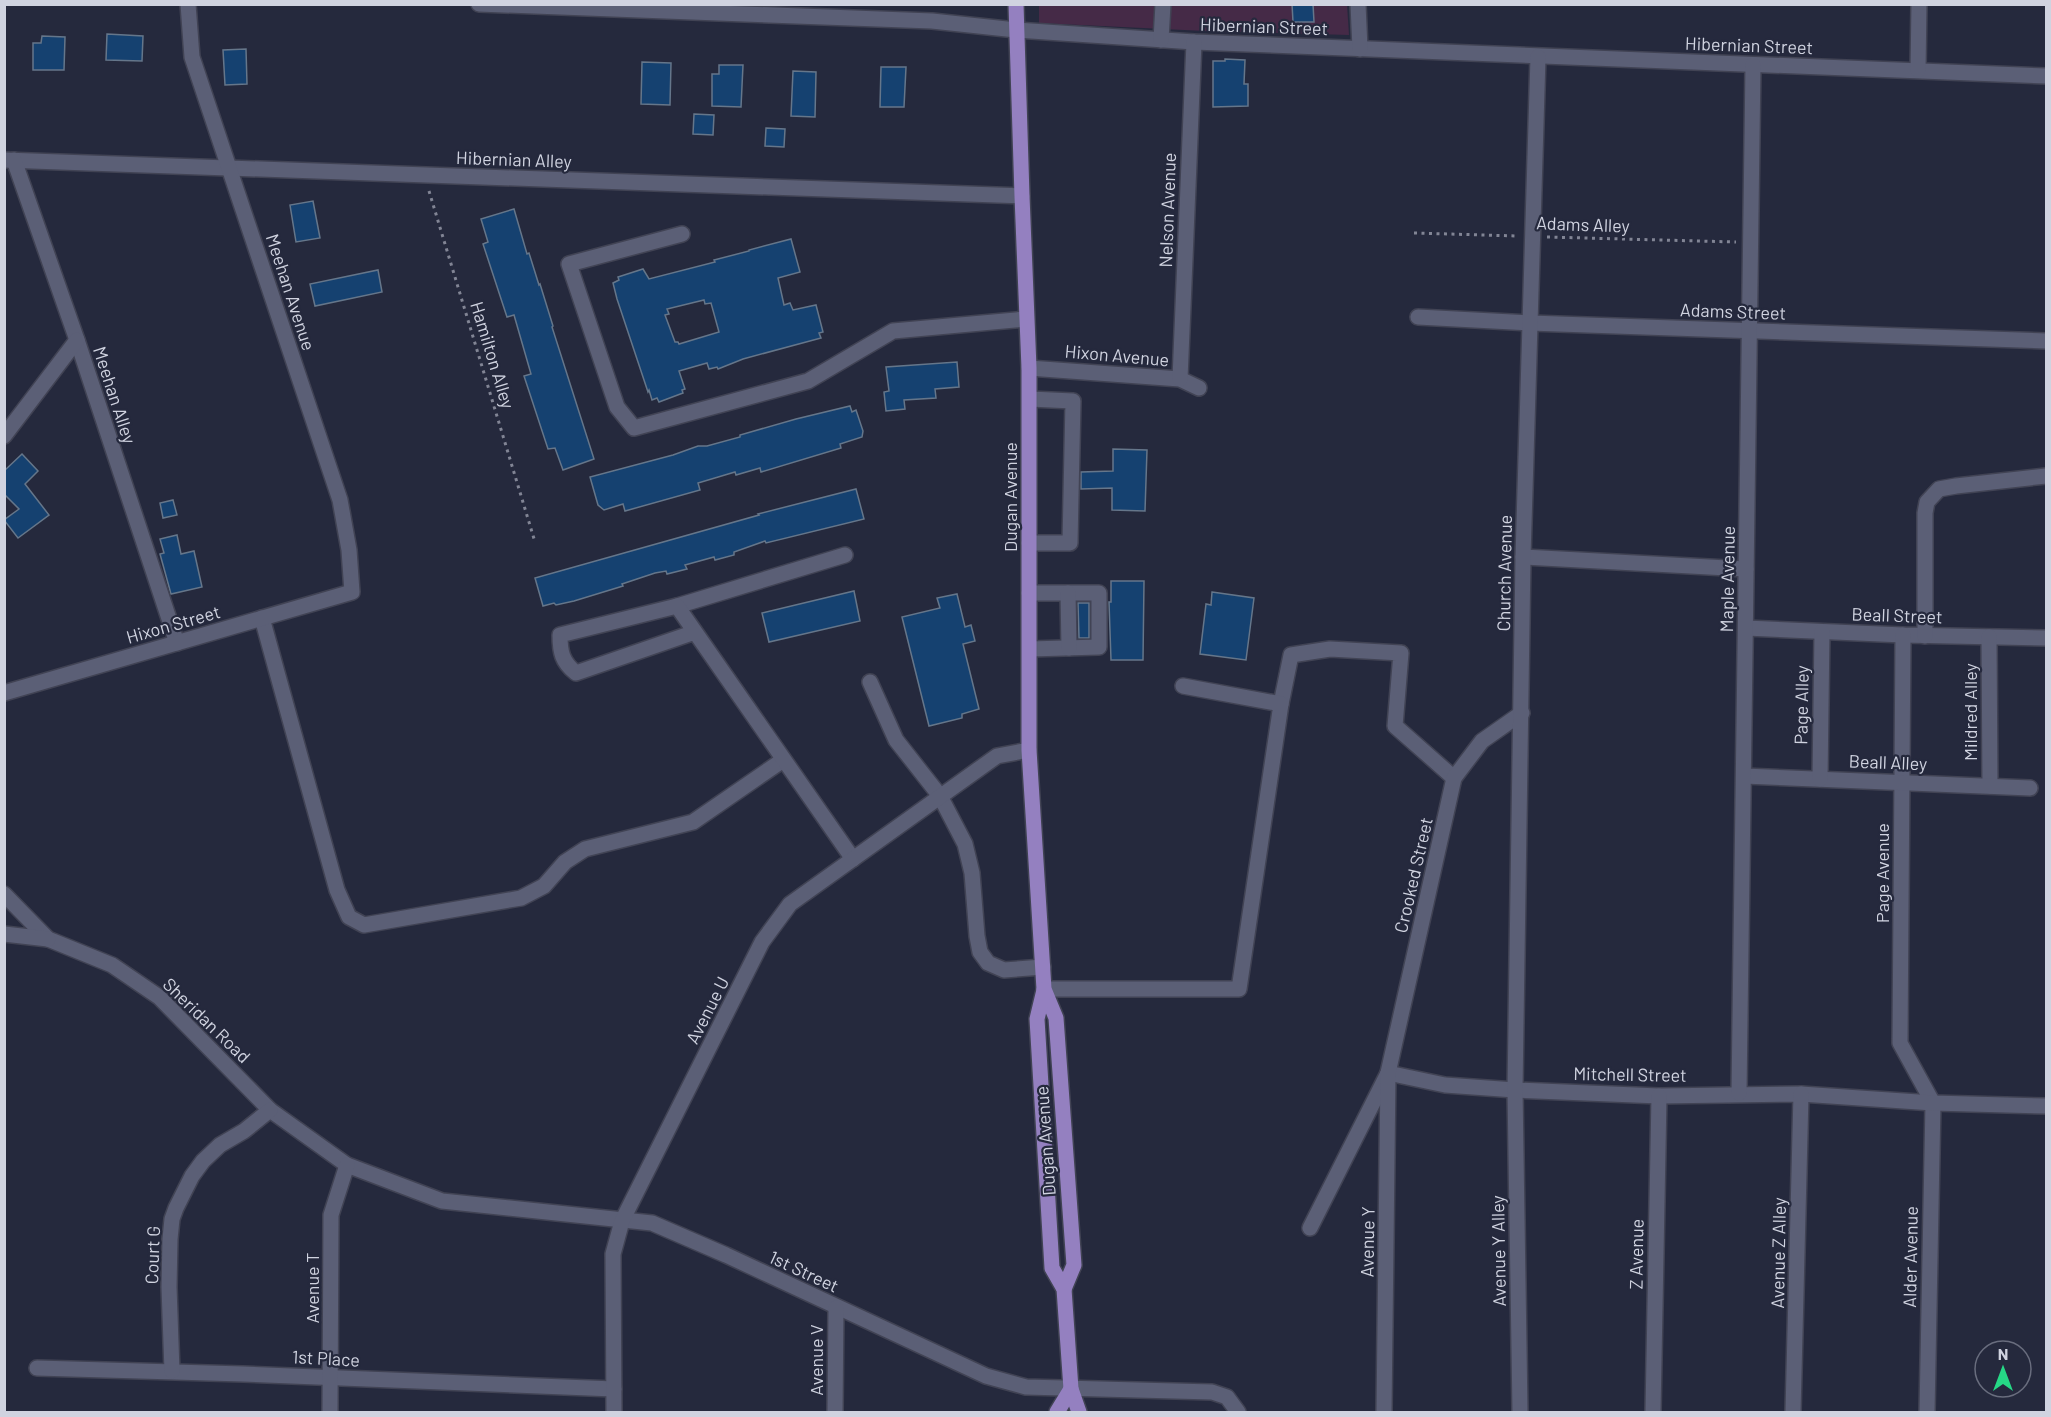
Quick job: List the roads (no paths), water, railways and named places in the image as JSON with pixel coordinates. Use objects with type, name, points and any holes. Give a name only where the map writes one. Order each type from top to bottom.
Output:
[{"type":"main road","name":"Dugan Avenue","points":[[1016,4],[1030,399],[1029,750],[1044,989],[1037,1019],[1052,1268],[1064,1289],[1071,1389],[1079,1413]]},
{"type":"main road","name":"Dugan Avenue","points":[[1044,989],[1056,1018],[1074,1265],[1064,1289]]},
{"type":"main road","points":[[1057,1413],[1071,1389]]},
{"type":"street","name":"Meehan Avenue","points":[[188,4],[192,57],[340,501],[349,550],[352,592]]},
{"type":"street","name":"Hibernian Street","points":[[479,4],[932,21],[1016,30],[1194,42],[2046,76]]},
{"type":"street","points":[[1161,40],[1163,4]]},
{"type":"street","points":[[1358,4],[1360,49]]},
{"type":"street","points":[[1918,70],[1919,4]]},
{"type":"street","name":"Nelson Avenue","points":[[1180,380],[1194,42]]},
{"type":"street","name":"Church Avenue","points":[[1515,1090],[1523,557],[1539,57]]},
{"type":"street","name":"Maple Avenue","points":[[1739,1093],[1753,65]]},
{"type":"street","name":"Hibernian Alley","points":[[9,160],[1022,196]]},
{"type":"street","name":"Meehan Alley","points":[[9,160],[77,340],[177,643]]},
{"type":"street","points":[[682,234],[569,264],[617,407],[634,428],[808,381],[893,331],[1026,318]]},
{"type":"street","name":"Adams Street","points":[[1418,316],[1530,323],[2046,341]]},
{"type":"street","points":[[4,436],[77,340]]},
{"type":"street","name":"Hixon Avenue","points":[[1029,368],[1180,380],[1199,388]]},
{"type":"street","points":[[1029,543],[1070,543],[1073,401],[1030,399]]},
{"type":"street","points":[[1924,636],[1925,513],[1927,502],[1932,495],[1939,489],[1956,486],[2046,476]]},
{"type":"street","points":[[695,632],[576,673],[567,666],[560,652],[560,635],[677,606],[845,555]]},
{"type":"street","points":[[1523,557],[1746,569]]},
{"type":"street","name":"Hixon Street","points":[[4,693],[352,592]]},
{"type":"street","points":[[1029,593],[1099,593],[1099,648],[1030,649]]},
{"type":"street","points":[[1068,593],[1069,648]]},
{"type":"street","points":[[677,606],[853,859]]},
{"type":"street","points":[[262,618],[337,890],[349,917],[364,925],[521,898],[544,886],[565,862],[585,849],[693,822],[783,760]]},
{"type":"street","name":"Beall Street","points":[[1746,628],[1924,636],[2046,638]]},
{"type":"street","name":"Page Alley","points":[[1820,779],[1822,632]]},
{"type":"street","name":"Page Avenue","points":[[1903,635],[1900,1043],[1933,1103]]},
{"type":"street","name":"Mildred Alley","points":[[1989,637],[1990,786]]},
{"type":"street","points":[[1044,989],[1239,989],[1281,704],[1291,655],[1330,649],[1401,653],[1395,726],[1454,778]]},
{"type":"street","points":[[870,682],[896,740],[940,796],[965,844],[972,873],[980,952],[988,963],[1004,970],[1043,967]]},
{"type":"street","points":[[1183,686],[1281,704]]},
{"type":"street","name":"Crooked Street","points":[[1388,1073],[1454,778],[1482,741],[1522,714]]},
{"type":"street","name":"Avenue U","points":[[614,1413],[613,1254],[622,1221],[762,942],[790,904],[940,796],[997,756],[1029,750]]},
{"type":"street","name":"Beall Alley","points":[[1744,776],[2030,788]]},
{"type":"street","name":"Sheridan Road","points":[[4,894],[48,939],[112,965],[159,997],[270,1110],[346,1166]]},
{"type":"street","points":[[4,934],[48,939]]},
{"type":"street","points":[[1310,1228],[1388,1073]]},
{"type":"street","name":"Mitchell Street","points":[[1388,1073],[1445,1084],[1515,1090],[1659,1095],[1801,1094],[1933,1103],[2046,1106]]},
{"type":"street","name":"Avenue Y","points":[[1384,1413],[1388,1073]]},
{"type":"street","name":"Avenue Y Alley","points":[[1515,1090],[1520,1413]]},
{"type":"street","name":"Avenue Z Alley","points":[[1793,1413],[1801,1094]]},
{"type":"street","name":"Z Avenue","points":[[1653,1413],[1659,1095]]},
{"type":"street","name":"Alder Avenue","points":[[1927,1413],[1933,1103]]},
{"type":"street","name":"Court G","points":[[172,1371],[170,1239],[172,1219],[176,1208],[192,1176],[203,1161],[220,1145],[244,1131],[270,1110]]},
{"type":"street","name":"1st Street","points":[[346,1166],[442,1201],[652,1223],[986,1376],[1026,1387],[1212,1392],[1227,1397],[1238,1413]]},
{"type":"street","name":"Avenue T","points":[[330,1413],[331,1215],[346,1166]]},
{"type":"street","name":"Avenue V","points":[[835,1413],[836,1308]]},
{"type":"street","name":"1st Place","points":[[37,1368],[172,1371],[614,1389]]}]
